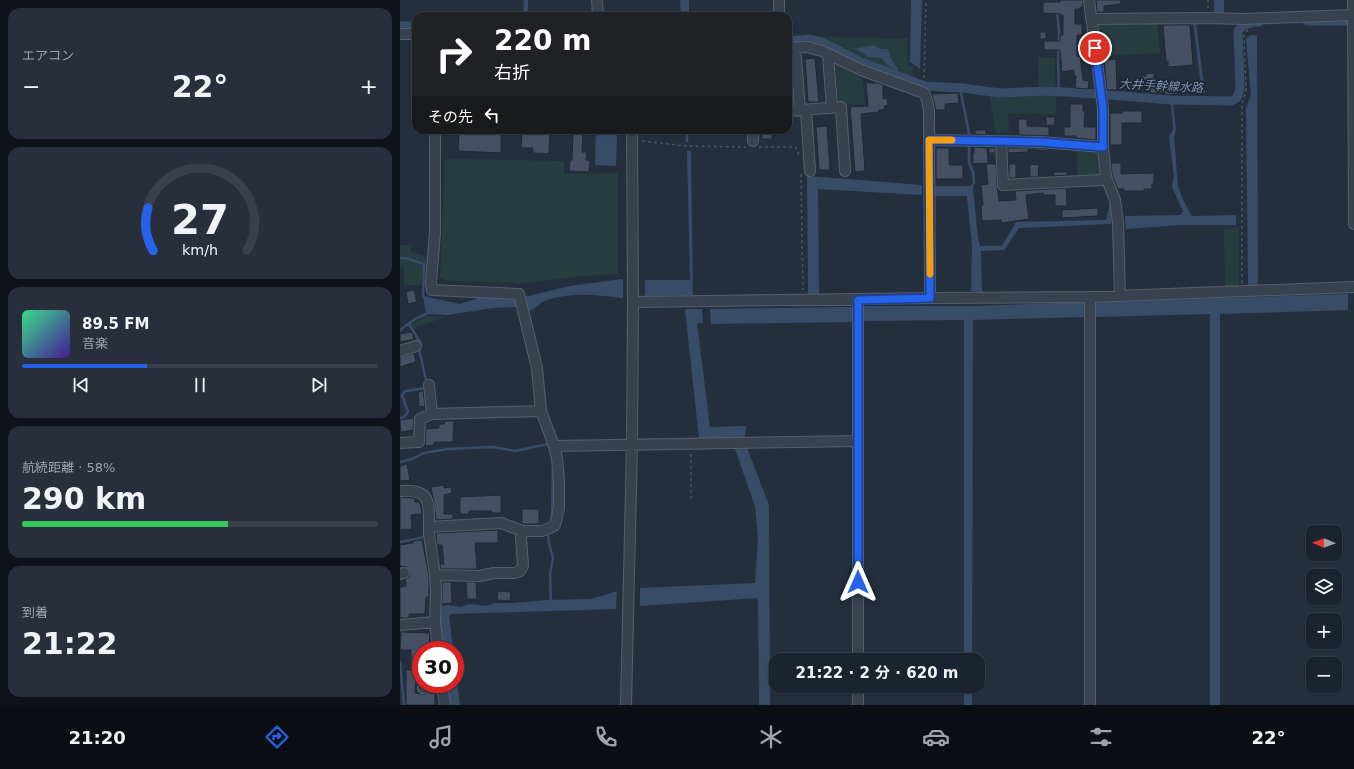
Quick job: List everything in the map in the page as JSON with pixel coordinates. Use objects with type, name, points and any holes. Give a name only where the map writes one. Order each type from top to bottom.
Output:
[{"type":"street","points":[[597,0],[598,12]]},
{"type":"street","points":[[778,0],[778,12]]},
{"type":"street","points":[[1089,0],[1103,108],[1103,147],[1106,177],[1115,200],[1118,222],[1120,295]]},
{"type":"street","points":[[1353,0],[1354,224]]},
{"type":"street","points":[[1091,19],[1354,18]]},
{"type":"street","points":[[1243,19],[1250,28]]},
{"type":"street","points":[[400,34],[412,34]]},
{"type":"street","points":[[792,48],[807,47],[822,51],[856,68],[924,93],[929,110],[930,298]]},
{"type":"street","points":[[828,54],[832,108]]},
{"type":"street","points":[[796,57],[803,110],[806,172]]},
{"type":"street","points":[[792,111],[841,107],[845,171]]},
{"type":"street","points":[[430,527],[501,523],[523,531],[542,531],[555,525],[558,508],[559,480],[554,446],[541,411],[537,368],[519,294],[432,290],[431,283],[435,232],[435,134]]},
{"type":"street","points":[[626,705],[632,445],[632,134]]},
{"type":"street","points":[[752,145],[753,134]]},
{"type":"street","points":[[929,140],[1040,142],[1103,147]]},
{"type":"street","points":[[1001,142],[1004,185],[1102,180],[1106,177]]},
{"type":"street","points":[[633,302],[1090,297],[1354,287]]},
{"type":"street","points":[[1090,297],[1090,705]]},
{"type":"street","points":[[858,300],[858,653]]},
{"type":"street","points":[[400,351],[416,346]]},
{"type":"street","points":[[429,385],[432,414]]},
{"type":"street","points":[[400,443],[419,442],[420,419],[432,414],[541,411]]},
{"type":"street","points":[[554,446],[858,442]]},
{"type":"street","points":[[400,491],[413,490],[423,494],[429,503],[429,534],[436,592],[435,622],[437,641]]},
{"type":"street","points":[[435,575],[478,576],[494,573],[515,573],[520,571],[523,566],[523,531]]},
{"type":"street","points":[[400,625],[435,622]]},
{"type":"street","points":[[443,693],[445,705]]},
{"type":"street","points":[[858,693],[858,705]]},
{"type":"path","points":[[924,81],[926,0]]},
{"type":"path","points":[[1242,291],[1242,104],[1246,90],[1244,36],[1250,28]]},
{"type":"path","points":[[632,142],[643,141],[685,146],[752,145],[795,147],[798,151],[799,158]]},
{"type":"path","points":[[803,300],[806,172]]},
{"type":"path","points":[[690,499],[691,444]]},
{"type":"green space","points":[[1094,21],[1157,21],[1160,53],[1100,56]]},
{"type":"green space","points":[[816,37],[907,38],[908,65],[913,67],[912,80],[859,59]]},
{"type":"green space","points":[[1038,57],[1055,58],[1056,114],[1008,114],[1009,131],[996,133],[989,94],[1039,95]]},
{"type":"green space","points":[[836,64],[863,80],[865,104],[845,105],[844,102],[838,102],[836,100],[834,68]]},
{"type":"green space","points":[[1077,150],[1095,150],[1099,153],[1102,174],[1098,178],[1078,179]]},
{"type":"green space","points":[[445,159],[564,161],[564,174],[618,173],[618,274],[583,276],[528,283],[448,281],[440,277]]},
{"type":"green space","points":[[1239,228],[1239,287],[1225,287],[1224,229]]},
{"type":"green space","points":[[400,245],[411,245],[411,252],[430,257],[427,266],[423,269],[421,285],[404,285],[404,267],[400,267]]},
{"type":"green space","points":[[427,316],[446,317],[413,328],[411,324]]},
{"type":"water","points":[[524,0],[528,0],[528,12],[523,12]]},
{"type":"water","points":[[680,0],[689,0],[689,12],[681,12]]},
{"type":"water","points":[[911,0],[922,0],[920,69],[910,62]]},
{"type":"water","points":[[1214,0],[1224,0],[1224,13],[1214,13]]},
{"type":"water","points":[[1193,23],[1196,23],[1205,93],[1202,93]]},
{"type":"water","points":[[1250,35],[1257,35],[1258,285],[1248,285],[1246,108],[1251,95],[1246,39]]},
{"type":"water","points":[[874,45],[881,49],[887,49],[898,68],[897,71],[887,65],[882,58],[868,57],[854,49]]},
{"type":"water","points":[[1171,103],[1173,103],[1176,129],[1174,138],[1178,186],[1183,200],[1192,216],[1236,215],[1236,225],[1181,225],[1126,229],[1125,216],[1181,215],[1183,211],[1172,187],[1174,176],[1169,137],[1173,129]]},
{"type":"water","points":[[596,134],[617,134],[616,166],[595,165]]},
{"type":"water","points":[[687,151],[691,151],[693,295],[645,296],[645,280],[690,280]]},
{"type":"water","points":[[807,176],[922,185],[922,195],[818,189],[819,294],[808,294]]},
{"type":"water","points":[[974,183],[973,189],[980,246],[1002,246],[1016,222],[1106,220],[1111,197],[1113,217],[1111,224],[1019,228],[1004,250],[981,251],[982,292],[971,291],[972,246],[967,196],[935,196],[935,186],[970,186]]},
{"type":"water","points":[[622,279],[623,298],[593,295],[556,297],[545,301],[529,311],[526,305],[519,305],[517,307],[493,308],[448,315],[426,314],[423,296],[460,304],[481,297],[517,300],[570,286]]},
{"type":"water","points":[[1348,294],[1348,310],[1220,314],[1220,705],[1210,705],[1210,314],[1095,317],[1096,302]]},
{"type":"water","points":[[1084,302],[1085,317],[973,320],[972,653],[964,653],[964,320],[864,321],[864,306],[976,306]]},
{"type":"water","points":[[852,307],[852,322],[711,324],[710,309]]},
{"type":"water","points":[[702,309],[703,323],[697,323],[710,427],[746,426],[745,438],[699,438],[685,310]]},
{"type":"water","points":[[747,448],[769,505],[770,705],[759,705],[758,598],[640,606],[640,588],[755,583],[758,538],[755,506],[735,449]]},
{"type":"water","points":[[617,591],[616,609],[451,614],[449,615],[452,641],[441,641],[439,607],[448,605],[461,607],[469,604],[486,606],[495,603],[591,599]]},
{"type":"water","points":[[447,693],[458,693],[460,705],[448,705]]},
{"type":"water","points":[[964,693],[972,693],[972,705],[964,705]]},
{"type":"building","points":[[1060,0],[1083,0],[1083,7],[1080,7],[1080,9],[1075,9],[1075,24],[1082,24],[1082,35],[1077,35],[1077,57],[1080,56],[1083,80],[1089,81],[1088,89],[1075,88],[1076,76],[1074,76],[1074,70],[1062,72],[1060,50],[1044,50],[1044,41],[1060,41],[1060,35],[1063,35],[1063,15],[1043,13],[1043,2],[1060,2]]},
{"type":"building","points":[[1096,0],[1120,0],[1121,4],[1104,6],[1104,12],[1097,12]]},
{"type":"building","points":[[1163,25],[1190,25],[1193,65],[1168,67],[1168,61],[1166,62]]},
{"type":"building","points":[[1040,32],[1046,32],[1046,39],[1040,39]]},
{"type":"building","points":[[815,58],[819,102],[808,102],[805,59]]},
{"type":"building","points":[[1116,59],[1117,90],[1107,90],[1104,60]]},
{"type":"building","points":[[1154,73],[1154,83],[1178,82],[1178,94],[1166,95],[1165,93],[1150,93],[1150,85],[1141,86],[1141,76]]},
{"type":"building","points":[[866,83],[877,83],[883,85],[883,99],[887,98],[888,105],[884,106],[885,109],[879,110],[879,112],[861,114],[865,171],[855,172],[850,107],[868,106]]},
{"type":"building","points":[[958,93],[959,103],[945,104],[945,110],[936,110],[932,94]]},
{"type":"building","points":[[1070,104],[1083,104],[1083,111],[1085,111],[1084,127],[1096,127],[1096,140],[1076,138],[1076,136],[1064,136],[1064,127],[1070,127]]},
{"type":"building","points":[[1122,111],[1142,111],[1142,123],[1122,123],[1122,145],[1110,145],[1110,113],[1122,113]]},
{"type":"building","points":[[1046,117],[1055,117],[1054,125],[1046,125]]},
{"type":"building","points":[[1018,119],[1027,119],[1027,126],[1049,127],[1049,136],[1019,135]]},
{"type":"building","points":[[827,126],[830,170],[819,170],[816,127]]},
{"type":"building","points":[[975,130],[986,130],[986,135],[975,134]]},
{"type":"building","points":[[459,134],[501,134],[501,153],[458,151]]},
{"type":"building","points":[[522,134],[550,134],[549,154],[533,153],[533,148],[521,148]]},
{"type":"building","points":[[573,134],[583,134],[582,152],[587,152],[586,160],[590,161],[589,172],[569,171],[570,161],[572,160]]},
{"type":"building","points":[[762,134],[772,134],[772,139],[762,139]]},
{"type":"building","points":[[974,147],[987,148],[988,163],[973,164]]},
{"type":"building","points":[[936,148],[949,148],[949,165],[963,165],[963,179],[936,179]]},
{"type":"building","points":[[989,148],[995,148],[995,153],[989,153]]},
{"type":"building","points":[[1008,148],[1040,148],[1048,149],[1048,151],[1028,149],[1028,152],[1008,153]]},
{"type":"building","points":[[1111,163],[1121,163],[1121,174],[1154,173],[1154,184],[1152,184],[1152,189],[1144,189],[1144,191],[1124,191],[1124,189],[1118,189],[1112,175]]},
{"type":"building","points":[[986,164],[996,164],[999,201],[1016,200],[1015,191],[1066,188],[1067,206],[1055,206],[1055,195],[1043,195],[1043,193],[1026,195],[1029,219],[1001,223],[1001,220],[982,221],[981,206],[983,205],[981,185],[988,184]]},
{"type":"building","points":[[1009,164],[1016,164],[1016,178],[1009,178]]},
{"type":"building","points":[[1030,164],[1039,165],[1038,177],[1030,177]]},
{"type":"building","points":[[1054,172],[1067,172],[1067,175],[1054,176]]},
{"type":"building","points":[[1098,208],[1098,216],[1062,218],[1062,210]]},
{"type":"building","points":[[414,290],[417,302],[408,304],[406,292]]},
{"type":"building","points":[[412,332],[414,339],[400,342],[400,334]]},
{"type":"building","points":[[414,353],[416,362],[400,367],[400,357]]},
{"type":"building","points":[[423,391],[425,406],[419,407],[418,392]]},
{"type":"building","points":[[414,418],[413,430],[401,432],[400,420]]},
{"type":"building","points":[[445,421],[454,421],[453,442],[434,442],[434,445],[425,446],[426,429],[439,428],[439,424],[444,424]]},
{"type":"building","points":[[407,464],[410,480],[400,481],[400,466]]},
{"type":"building","points":[[444,485],[444,488],[451,487],[452,493],[444,495],[444,514],[453,514],[453,519],[436,520],[431,487]]},
{"type":"building","points":[[501,495],[501,513],[492,513],[492,511],[469,511],[469,514],[460,514],[460,497]]},
{"type":"building","points":[[400,497],[414,498],[415,502],[420,502],[422,514],[411,515],[412,529],[400,530]]},
{"type":"building","points":[[522,509],[539,509],[539,524],[522,524]]},
{"type":"building","points":[[498,530],[498,543],[475,543],[477,569],[441,569],[440,564],[444,564],[442,545],[437,545],[436,533]]},
{"type":"building","points":[[422,540],[429,576],[429,597],[426,597],[425,614],[409,614],[409,618],[400,618],[400,587],[406,586],[405,579],[409,577],[410,572],[406,567],[400,566],[400,545]]},
{"type":"building","points":[[442,582],[451,582],[452,603],[442,604]]},
{"type":"building","points":[[466,582],[476,582],[477,599],[467,599]]},
{"type":"building","points":[[498,591],[511,592],[510,601],[497,600]]},
{"type":"building","points":[[401,632],[430,633],[429,641],[412,641],[412,666],[411,650],[400,650]]},
{"type":"building","points":[[406,670],[412,670],[412,693],[435,693],[435,705],[406,705]]},
{"type":"waterway","points":[[1057,11],[1059,32],[1059,92]]},
{"type":"waterway","name":"大井手幹線水路","points":[[1307,21],[1354,21]]},
{"type":"waterway","name":"大井手幹線水路","points":[[792,41],[810,39],[822,42],[861,62],[925,86],[963,88],[1000,93],[1047,91],[1172,100],[1231,101],[1237,98],[1240,88],[1238,31],[1247,24],[1259,22]]},
{"type":"waterway","name":"大井手幹線水路","points":[[400,26],[412,26]]},
{"type":"waterway","points":[[961,93],[970,138]]},
{"type":"waterway","points":[[687,134],[687,141]]},
{"type":"waterway","points":[[969,147],[969,162],[973,172],[974,183]]},
{"type":"waterway","points":[[400,258],[405,258],[424,264],[423,296]]},
{"type":"waterway","points":[[400,330],[415,319],[426,314]]},
{"type":"waterway","points":[[409,324],[421,344],[419,349],[426,380]]},
{"type":"waterway","points":[[400,418],[404,417],[408,412],[402,395],[405,391],[426,388]]},
{"type":"waterway","points":[[400,462],[412,459],[424,453],[447,449],[493,447],[515,451],[548,444],[553,461]]},
{"type":"waterway","points":[[552,517],[553,466]]},
{"type":"waterway","points":[[548,533],[553,558],[550,574],[551,602]]},
{"type":"waterway","points":[[400,542],[425,537]]},
{"type":"waterway","points":[[400,662],[404,705]]},
{"type":"slow traffic","points":[[930,274],[929,140],[952,140]]},
{"type":"route","points":[[858,582],[858,300],[930,298],[929,140],[1040,142],[1103,147],[1103,108],[1095,48]]}]
